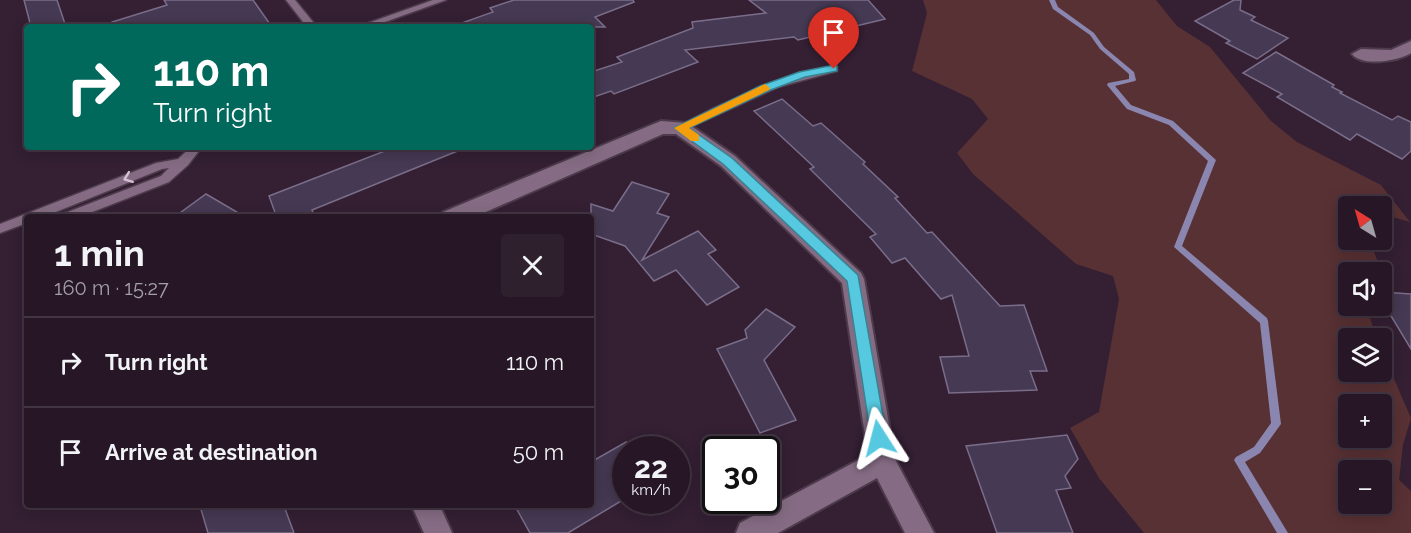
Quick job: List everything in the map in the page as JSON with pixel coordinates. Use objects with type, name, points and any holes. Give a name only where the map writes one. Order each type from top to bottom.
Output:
[{"type":"street","points":[[1361,54],[1394,56],[1411,46]]},
{"type":"street","points":[[461,214],[671,127],[728,161],[853,279],[882,461],[920,533]]},
{"type":"street","points":[[750,533],[882,461]]},
{"type":"street","points":[[427,508],[438,533]]},
{"type":"lane","points":[[290,0],[310,24]]},
{"type":"lane","points":[[371,24],[442,0]]},
{"type":"lane","points":[[671,127],[802,74],[834,69]]},
{"type":"lane","points":[[74,214],[165,179],[194,150]]},
{"type":"lane","points":[[38,214],[160,166],[184,162]]},
{"type":"lane","points":[[0,230],[24,220]]},
{"type":"lane","points":[[0,230],[24,228]]},
{"type":"shaded area","points":[[923,0],[1156,0],[1177,26],[1210,47],[1271,121],[1297,142],[1381,185],[1390,196],[1338,196],[1338,250],[1373,250],[1378,262],[1338,262],[1338,316],[1369,316],[1373,328],[1338,328],[1338,382],[1392,382],[1392,374],[1411,418],[1403,445],[1399,480],[1411,491],[1411,533],[1144,533],[1099,478],[1070,428],[1099,412],[1119,299],[1113,276],[1076,264],[973,174],[957,153],[988,119],[972,99],[912,71],[927,13]]},
{"type":"shaded area","points":[[1392,199],[1410,222],[1392,217]]},
{"type":"building","points":[[24,0],[57,0],[65,24],[30,24]]},
{"type":"building","points":[[164,0],[253,0],[270,24],[112,24],[112,22],[167,5]]},
{"type":"building","points":[[514,0],[633,0],[634,2],[595,17],[605,27],[594,27],[594,24],[459,24],[493,12],[490,8]]},
{"type":"building","points":[[749,0],[868,0],[885,19],[798,40],[794,37],[685,50],[698,62],[614,94],[611,91],[594,97],[594,71],[622,62],[617,57],[693,28],[692,22],[766,13]]},
{"type":"building","points":[[1234,0],[1241,0],[1240,10],[1255,17],[1251,20],[1288,38],[1257,59],[1226,43],[1230,41],[1195,21]]},
{"type":"building","points":[[1276,52],[1334,85],[1332,87],[1342,92],[1340,93],[1392,120],[1398,116],[1411,122],[1411,151],[1402,159],[1357,134],[1350,140],[1277,97],[1282,94],[1243,73]]},
{"type":"building","points":[[782,99],[813,126],[821,123],[865,162],[863,164],[898,197],[895,198],[927,233],[932,232],[1000,306],[1024,305],[1047,371],[1030,371],[1037,390],[949,393],[940,357],[969,356],[952,295],[941,299],[905,258],[892,263],[870,237],[876,234],[810,169],[814,167],[754,111]]},
{"type":"building","points":[[387,150],[460,150],[312,210],[314,214],[276,214],[269,196]]},
{"type":"building","points":[[632,182],[669,194],[657,213],[669,217],[642,260],[698,231],[716,250],[708,254],[739,287],[707,305],[676,270],[654,281],[625,246],[594,235],[594,214],[591,214],[591,204],[613,211]]},
{"type":"building","points":[[206,194],[240,214],[178,214]]},
{"type":"building","points":[[1392,293],[1411,294],[1411,349],[1391,316]]},
{"type":"building","points":[[766,309],[795,327],[764,360],[796,420],[760,433],[717,349],[747,338],[745,330]]},
{"type":"building","points":[[1067,435],[1078,459],[1065,476],[1071,488],[1056,490],[1073,533],[997,533],[966,446]]},
{"type":"building","points":[[612,450],[612,506],[568,533],[530,533],[516,508],[594,508],[594,460]]},
{"type":"building","points":[[201,508],[285,508],[294,533],[208,533]]},
{"type":"waterway","points":[[1052,0],[1055,8],[1092,34],[1102,48],[1132,73],[1133,80],[1110,85],[1129,107],[1171,123],[1212,160],[1178,247],[1264,321],[1276,424],[1257,450],[1239,460],[1283,533]]},
{"type":"slow traffic","points":[[695,138],[680,128],[765,88]]},
{"type":"route","points":[[834,69],[802,74],[764,88],[680,128],[728,161],[853,279],[879,438]]}]
